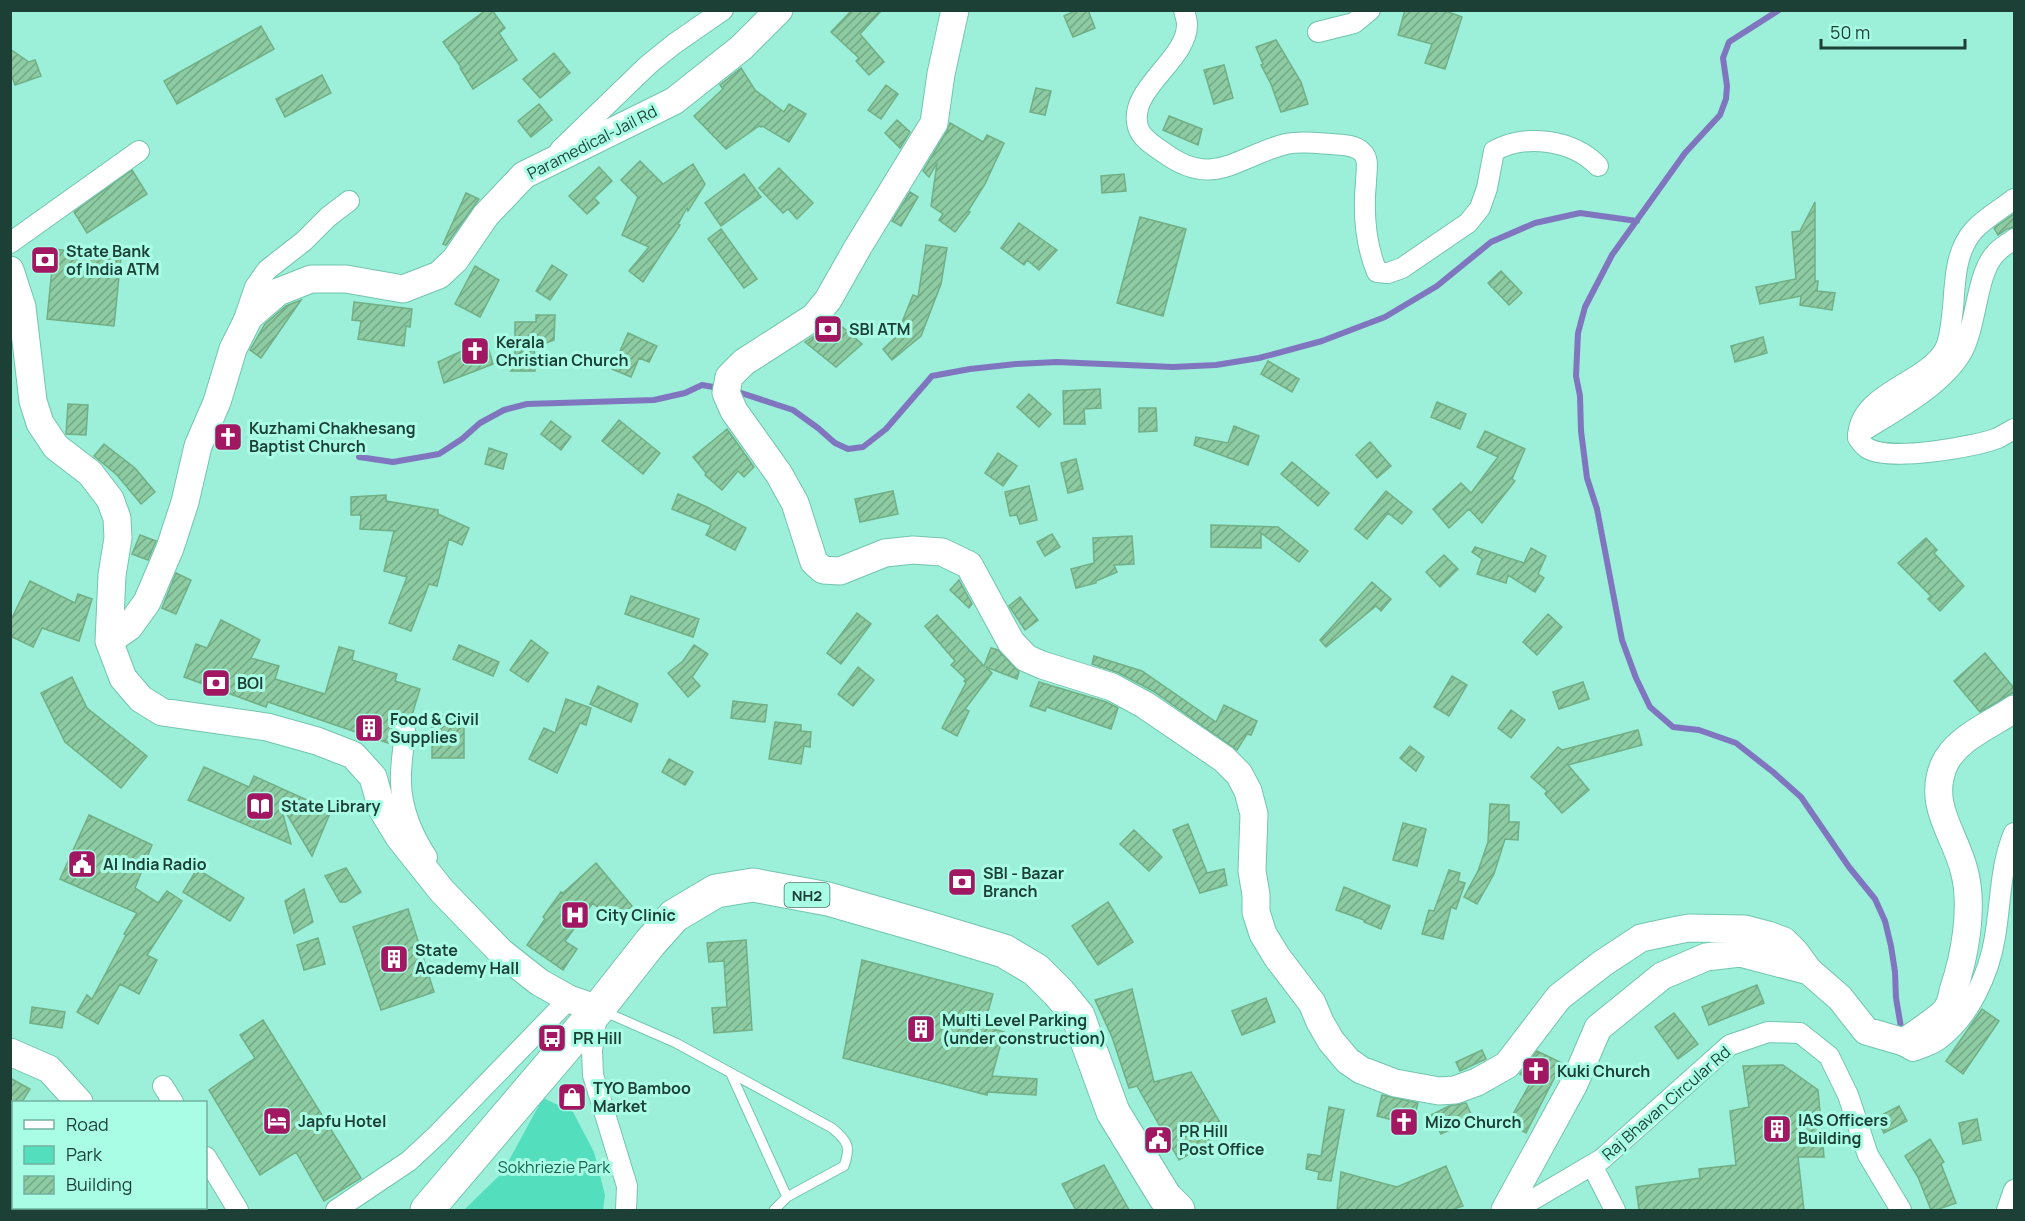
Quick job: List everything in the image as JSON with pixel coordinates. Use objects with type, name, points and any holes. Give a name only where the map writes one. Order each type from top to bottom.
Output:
[{"type":"highway","name":"NH2","points":[[427,1210],[584,1004],[650,943],[674,916],[716,891],[753,885],[828,899],[1004,951],[1036,970],[1078,1016],[1113,1112],[1165,1197],[1178,1210]]},
{"type":"street","points":[[543,166],[648,65],[723,10]]},
{"type":"street","name":"Paramedical-Jail Rd","points":[[109,641],[129,627],[147,602],[165,559],[184,502],[198,446],[217,402],[233,349],[249,317],[278,292],[311,279],[346,279],[403,289],[439,275],[455,260],[486,214],[524,175],[674,101],[741,48],[779,10]]},
{"type":"street","points":[[955,10],[949,23],[934,123],[828,300],[814,317],[744,362],[729,376],[726,393],[734,411],[780,474],[795,503],[814,562],[823,570],[840,571],[885,553],[913,549],[942,552],[969,565],[1011,642],[1026,658],[1112,687],[1145,705],[1224,759],[1239,774],[1248,791],[1254,814],[1252,871],[1256,912],[1263,934],[1277,957],[1312,1003],[1331,1041],[1348,1061],[1360,1070],[1395,1083],[1439,1091],[1455,1090],[1477,1082],[1507,1065],[1559,997],[1620,950],[1641,938],[1689,928],[1745,929],[1784,941],[1809,972],[1840,998],[1866,1031],[1904,1042],[1947,1010],[1962,962],[1967,933],[1965,871],[1949,834],[1938,797],[1944,766],[1952,754],[1975,733],[2014,709]]},
{"type":"street","points":[[1184,10],[1188,23],[1185,38],[1141,101],[1136,115],[1138,129],[1149,142],[1176,162],[1196,169],[1217,170],[1287,144],[1309,142],[1349,145],[1362,152],[1367,164],[1365,223],[1370,255],[1377,272],[1388,273],[1402,268],[1468,223],[1480,208],[1487,188],[1494,151],[1506,144],[1527,141],[1565,145],[1587,155],[1598,166]]},
{"type":"street","points":[[1318,32],[1354,23],[1371,10]]},
{"type":"street","points":[[10,243],[139,151]]},
{"type":"street","points":[[2014,200],[1984,220],[1966,239],[1957,263],[1950,334],[1945,350],[1929,367],[1886,395],[1868,411],[1858,426],[1858,438],[1867,448],[1882,452],[1904,453],[1970,445],[1998,437],[2014,429]]},
{"type":"street","points":[[240,335],[255,287],[267,270],[349,201]]},
{"type":"street","points":[[1858,434],[1921,394],[1957,360],[1967,342],[1987,266],[1995,253],[2014,239]]},
{"type":"street","points":[[10,270],[22,307],[33,400],[40,423],[56,447],[90,473],[110,498],[117,518],[118,538],[112,575],[109,641],[123,678],[141,699],[162,712],[267,726],[353,755],[373,777],[382,808],[399,837],[442,891],[501,952],[539,982],[584,1004]]},
{"type":"street","points":[[405,730],[400,783],[404,802],[418,843],[456,906]]},
{"type":"street","points":[[1891,1038],[1913,1051],[1938,1040],[1964,1014],[1985,978],[1995,939],[2007,850],[2014,833]]},
{"type":"street","points":[[1505,1210],[1574,1084],[1598,1028],[1662,976],[1706,957],[1740,953],[1809,972]]},
{"type":"street","points":[[336,1210],[409,1161],[584,1004]]},
{"type":"street","points":[[584,1004],[592,1050],[592,1075],[627,1186],[626,1210]]},
{"type":"street","name":"Raj Bhavan Circular Rd","points":[[1515,1210],[1602,1159],[1730,1045],[1768,1032],[1800,1033],[1829,1056],[1848,1095],[1868,1155],[1901,1210]]},
{"type":"street","points":[[10,1052],[49,1069],[78,1101]]},
{"type":"street","points":[[207,1159],[238,1210]]},
{"type":"street","points":[[1593,1165],[1615,1210]]},
{"type":"street","points":[[2007,1210],[2014,1190]]},
{"type":"lane","points":[[584,1004],[676,1043],[832,1128],[843,1137],[849,1152],[844,1166],[787,1197],[774,1210]]},
{"type":"lane","points":[[731,1074],[787,1197]]},
{"type":"green space","name":"Sokhriezie Park","points":[[543,1098],[573,1112],[594,1152],[605,1195],[603,1210],[464,1210],[502,1173]]},
{"type":"building","points":[[486,10],[492,10],[505,28],[499,33],[517,60],[473,89],[443,42]]},
{"type":"building","points":[[852,10],[882,10],[860,34],[884,62],[869,75],[856,61],[859,58],[831,32]]},
{"type":"building","points":[[1077,10],[1088,10],[1095,28],[1073,37],[1064,16]]},
{"type":"building","points":[[1405,10],[1443,10],[1462,17],[1445,69],[1425,63],[1432,44],[1398,35]]},
{"type":"building","points":[[261,26],[274,49],[177,104],[164,81]]},
{"type":"building","points":[[1276,40],[1301,82],[1308,104],[1281,112],[1256,47]]},
{"type":"building","points":[[10,49],[29,62],[35,60],[41,76],[15,85],[10,71]]},
{"type":"building","points":[[554,53],[570,73],[540,98],[523,79]]},
{"type":"building","points":[[1224,65],[1233,98],[1214,104],[1204,70]]},
{"type":"building","points":[[741,68],[755,90],[784,112],[789,104],[806,114],[789,142],[759,126],[726,149],[694,116],[723,89],[720,85]]},
{"type":"building","points":[[322,75],[331,93],[285,117],[276,99]]},
{"type":"building","points":[[886,85],[898,94],[881,119],[868,110]]},
{"type":"building","points":[[1036,88],[1051,91],[1045,115],[1030,112]]},
{"type":"building","points":[[539,104],[552,120],[531,137],[518,121]]},
{"type":"building","points":[[1169,116],[1202,129],[1198,145],[1163,130]]},
{"type":"building","points":[[897,120],[910,132],[900,148],[885,133]]},
{"type":"building","points":[[950,123],[983,142],[987,135],[1004,143],[985,184],[968,211],[970,212],[955,232],[939,220],[943,214],[931,206],[937,163],[929,177],[923,171]]},
{"type":"building","points":[[640,161],[663,184],[693,164],[705,184],[688,211],[687,208],[678,224],[680,225],[643,282],[629,271],[649,247],[622,235],[638,197],[621,180]]},
{"type":"building","points":[[599,167],[612,181],[594,198],[599,203],[587,214],[569,196]]},
{"type":"building","points":[[779,168],[813,203],[797,219],[788,209],[783,213],[759,188]]},
{"type":"building","points":[[132,170],[147,194],[87,233],[74,212]]},
{"type":"building","points":[[744,174],[761,197],[721,226],[705,203]]},
{"type":"building","points":[[1124,174],[1126,191],[1102,193],[1101,176]]},
{"type":"building","points":[[910,192],[918,197],[901,226],[892,221]]},
{"type":"building","points":[[466,193],[479,199],[446,245],[443,244]]},
{"type":"building","points":[[1815,202],[1815,281],[1818,281],[1817,291],[1835,293],[1832,310],[1800,305],[1801,296],[1760,304],[1756,287],[1796,279],[1792,232],[1800,231]]},
{"type":"building","points":[[2014,214],[2014,227],[1998,235],[1994,228]]},
{"type":"building","points":[[1140,217],[1186,229],[1163,316],[1117,303]]},
{"type":"building","points":[[1019,223],[1057,250],[1039,270],[1027,260],[1024,265],[1001,248]]},
{"type":"building","points":[[721,229],[757,279],[744,288],[708,239]]},
{"type":"building","points":[[926,245],[947,248],[941,284],[921,336],[892,360],[883,349],[896,337],[913,295],[918,297]]},
{"type":"building","points":[[54,249],[121,257],[114,326],[47,319]]},
{"type":"building","points":[[552,265],[567,275],[550,300],[536,291]]},
{"type":"building","points":[[475,266],[499,280],[480,317],[455,304]]},
{"type":"building","points":[[1501,271],[1522,293],[1509,305],[1488,283]]},
{"type":"building","points":[[301,300],[261,358],[250,350],[265,324],[286,306]]},
{"type":"building","points":[[354,302],[412,309],[410,327],[406,326],[404,346],[358,339],[361,321],[352,320]]},
{"type":"building","points":[[536,315],[555,315],[554,340],[534,343],[535,371],[511,371],[529,350],[515,355],[515,322],[536,322]]},
{"type":"building","points":[[833,319],[862,344],[836,367],[805,342],[823,330]]},
{"type":"building","points":[[628,333],[657,346],[649,362],[639,358],[631,377],[612,369]]},
{"type":"building","points":[[1763,337],[1767,353],[1735,362],[1731,346]]},
{"type":"building","name":"Kerala Christian Church","points":[[486,340],[493,364],[444,383],[438,362]]},
{"type":"building","points":[[1268,361],[1299,379],[1292,392],[1261,374]]},
{"type":"building","points":[[1100,389],[1101,408],[1084,409],[1085,424],[1064,424],[1063,391]]},
{"type":"building","points":[[1029,394],[1051,414],[1039,427],[1017,407]]},
{"type":"building","points":[[1437,402],[1466,414],[1460,429],[1431,417]]},
{"type":"building","points":[[68,404],[88,405],[86,435],[66,434]]},
{"type":"building","points":[[1139,408],[1156,408],[1157,431],[1139,432]]},
{"type":"building","points":[[619,420],[660,453],[643,474],[602,441]]},
{"type":"building","points":[[551,421],[571,437],[561,450],[541,434]]},
{"type":"building","points":[[1234,426],[1259,436],[1248,465],[1194,445],[1196,437],[1228,443]]},
{"type":"building","points":[[727,429],[754,467],[744,477],[738,471],[722,490],[705,475],[706,473],[693,457]]},
{"type":"building","points":[[1485,431],[1525,449],[1512,479],[1515,481],[1482,523],[1469,509],[1449,528],[1433,509],[1461,483],[1471,493],[1498,457],[1477,447]]},
{"type":"building","points":[[1370,442],[1391,466],[1377,478],[1356,455]]},
{"type":"building","points":[[104,444],[135,468],[155,492],[141,504],[117,475],[94,456]]},
{"type":"building","points":[[489,448],[507,454],[503,469],[485,464]]},
{"type":"building","points":[[998,453],[1017,466],[1003,486],[985,473]]},
{"type":"building","points":[[1076,459],[1083,489],[1068,493],[1061,463]]},
{"type":"building","points":[[1292,462],[1329,493],[1318,506],[1281,474]]},
{"type":"building","points":[[1029,486],[1037,520],[1020,524],[1017,515],[1010,516],[1005,492]]},
{"type":"building","points":[[893,491],[898,514],[860,522],[855,499]]},
{"type":"building","points":[[1386,491],[1412,512],[1402,524],[1388,513],[1367,539],[1355,529]]},
{"type":"building","points":[[678,494],[746,528],[735,550],[706,535],[711,525],[672,509]]},
{"type":"building","points":[[386,495],[386,501],[438,510],[438,514],[469,528],[462,545],[449,539],[437,586],[429,584],[411,631],[389,623],[407,577],[384,571],[394,531],[360,529],[361,515],[351,515],[351,497]]},
{"type":"building","points":[[1211,525],[1278,527],[1308,551],[1299,562],[1261,533],[1261,548],[1211,547]]},
{"type":"building","points":[[1052,534],[1060,547],[1045,556],[1037,542]]},
{"type":"building","points":[[140,535],[156,541],[148,560],[132,554]]},
{"type":"building","points":[[1132,536],[1134,564],[1114,565],[1117,572],[1096,583],[1076,588],[1071,569],[1094,563],[1093,538]]},
{"type":"building","points":[[1926,538],[1937,550],[1934,553],[1964,586],[1940,611],[1928,599],[1931,596],[1898,563]]},
{"type":"building","points":[[1475,547],[1524,563],[1531,548],[1546,556],[1538,574],[1544,578],[1535,592],[1508,575],[1506,583],[1477,574],[1482,559],[1472,552]]},
{"type":"building","points":[[1444,555],[1458,569],[1440,587],[1426,572]]},
{"type":"building","points":[[176,573],[191,580],[176,614],[162,608]]},
{"type":"building","points":[[959,580],[972,604],[969,608],[950,590]]},
{"type":"building","points":[[30,581],[75,603],[78,594],[92,599],[79,641],[42,628],[33,647],[10,636],[10,622]]},
{"type":"building","points":[[1372,582],[1391,599],[1381,611],[1376,606],[1326,647],[1320,640]]},
{"type":"building","points":[[631,596],[699,619],[693,637],[625,614]]},
{"type":"building","points":[[1020,597],[1038,620],[1025,630],[1009,606]]},
{"type":"building","points":[[857,613],[871,624],[841,664],[827,653]]},
{"type":"building","points":[[1548,614],[1562,627],[1537,655],[1523,642]]},
{"type":"building","points":[[937,615],[984,666],[991,648],[998,650],[1019,672],[1017,679],[986,667],[992,673],[965,709],[969,711],[957,736],[942,728],[966,679],[951,665],[955,661],[925,626]]},
{"type":"building","points":[[221,620],[260,640],[251,658],[279,666],[275,679],[325,694],[339,647],[354,651],[352,660],[397,674],[395,681],[420,689],[411,718],[396,714],[388,743],[268,702],[266,707],[184,677],[196,644],[207,648]]},
{"type":"building","points":[[531,640],[548,653],[528,682],[510,670]]},
{"type":"building","points":[[459,645],[499,662],[493,676],[453,659]]},
{"type":"building","points":[[694,645],[708,654],[692,677],[700,686],[688,697],[668,673],[683,661]]},
{"type":"building","points":[[1985,653],[2014,688],[2014,692],[1980,712],[1954,681]]},
{"type":"building","points":[[1094,656],[1142,671],[1216,722],[1224,705],[1257,721],[1251,735],[1247,734],[1237,750],[1153,691],[1119,673],[1092,664]]},
{"type":"building","points":[[858,667],[874,680],[853,706],[838,694]]},
{"type":"building","points":[[1452,676],[1467,685],[1449,716],[1434,707]]},
{"type":"building","points":[[72,677],[87,708],[147,756],[121,788],[65,742],[41,693]]},
{"type":"building","points":[[1039,682],[1106,702],[1118,708],[1111,729],[1047,707],[1045,711],[1030,706]]},
{"type":"building","points":[[1583,682],[1589,699],[1559,709],[1553,692]]},
{"type":"building","points":[[598,686],[638,704],[631,722],[590,704]]},
{"type":"building","points":[[566,699],[591,708],[586,725],[580,723],[557,773],[529,759],[544,728],[555,733]]},
{"type":"building","points":[[733,701],[767,705],[765,722],[731,718]]},
{"type":"building","points":[[1511,710],[1525,720],[1511,738],[1498,728]]},
{"type":"building","points":[[432,716],[464,716],[464,758],[432,758]]},
{"type":"building","points":[[775,722],[801,725],[801,731],[811,732],[810,747],[804,746],[801,764],[769,759]]},
{"type":"building","points":[[1638,730],[1642,745],[1568,765],[1589,790],[1562,813],[1545,794],[1547,791],[1531,777],[1558,747],[1562,750]]},
{"type":"building","points":[[1410,746],[1424,757],[1416,771],[1400,758]]},
{"type":"building","points":[[669,759],[693,772],[685,785],[662,772]]},
{"type":"building","name":"State Library","points":[[204,767],[249,787],[254,776],[331,811],[312,856],[282,806],[291,844],[188,800]]},
{"type":"building","points":[[1490,804],[1509,805],[1509,822],[1519,822],[1518,840],[1505,839],[1494,874],[1477,904],[1464,897],[1478,871],[1488,842]]},
{"type":"building","points":[[89,815],[152,845],[135,888],[158,903],[167,891],[182,901],[147,955],[157,960],[139,994],[120,984],[98,1024],[77,1012],[87,995],[92,999],[137,913],[60,879]]},
{"type":"building","points":[[1403,823],[1426,829],[1417,866],[1393,860]]},
{"type":"building","points":[[1188,824],[1207,873],[1224,869],[1227,885],[1200,893],[1173,830]]},
{"type":"building","points":[[1134,830],[1162,857],[1149,871],[1120,844]]},
{"type":"building","points":[[596,863],[632,906],[613,922],[593,903],[565,941],[577,949],[563,970],[527,945],[561,892],[563,893]]},
{"type":"building","points":[[346,868],[361,892],[346,902],[340,902],[325,876]]},
{"type":"building","points":[[197,869],[244,898],[230,921],[183,892]]},
{"type":"building","points":[[1449,870],[1460,873],[1458,881],[1465,883],[1456,909],[1451,907],[1443,939],[1422,934],[1429,910],[1434,911]]},
{"type":"building","points":[[1344,887],[1390,906],[1381,929],[1336,910]]},
{"type":"building","points":[[304,889],[313,922],[294,933],[285,901]]},
{"type":"building","points":[[1108,902],[1133,942],[1098,965],[1072,926]]},
{"type":"building","name":"State Academy Hall","points":[[408,909],[434,992],[381,1010],[353,927]]},
{"type":"building","points":[[318,938],[325,964],[304,970],[297,945]]},
{"type":"building","points":[[746,940],[752,1030],[714,1033],[712,1008],[727,1007],[724,961],[709,962],[707,943]]},
{"type":"building","name":"Multi Level Parking (under construction)","points":[[862,960],[993,994],[984,1026],[1004,1032],[992,1076],[1037,1079],[1036,1095],[988,1092],[987,1095],[843,1058]]},
{"type":"building","points":[[1757,985],[1764,1003],[1709,1025],[1702,1007]]},
{"type":"building","points":[[1132,989],[1154,1082],[1191,1072],[1222,1126],[1208,1144],[1179,1160],[1137,1086],[1129,1088],[1112,1037],[1095,1000]]},
{"type":"building","points":[[1266,998],[1275,1022],[1242,1035],[1232,1011]]},
{"type":"building","points":[[32,1007],[65,1012],[62,1028],[30,1023]]},
{"type":"building","points":[[1982,1009],[1999,1021],[1963,1074],[1946,1061]]},
{"type":"building","points":[[1674,1013],[1698,1044],[1678,1059],[1655,1027]]},
{"type":"building","name":"Japfu Hotel","points":[[263,1020],[361,1178],[324,1201],[296,1152],[260,1175],[209,1090],[255,1058],[240,1035]]},
{"type":"building","points":[[1482,1050],[1486,1059],[1460,1071],[1456,1062]]},
{"type":"building","points":[[1537,1051],[1562,1063],[1526,1133],[1508,1123],[1532,1080],[1520,1074]]},
{"type":"building","points":[[1783,1065],[1818,1090],[1824,1157],[1798,1157],[1804,1210],[1639,1210],[1636,1187],[1700,1178],[1699,1169],[1736,1165],[1730,1111],[1749,1107],[1743,1066]]},
{"type":"building","points":[[10,1078],[30,1089],[23,1101],[12,1101],[12,1106],[10,1106]]},
{"type":"building","points":[[1382,1095],[1418,1103],[1412,1125],[1377,1116]]},
{"type":"building","points":[[1466,1103],[1473,1119],[1441,1134],[1431,1115],[1449,1106]]},
{"type":"building","points":[[1899,1106],[1907,1121],[1884,1133],[1876,1118]]},
{"type":"building","points":[[1329,1107],[1344,1110],[1331,1181],[1318,1179],[1319,1172],[1306,1169],[1308,1154],[1321,1156]]},
{"type":"building","points":[[1977,1119],[1981,1140],[1963,1144],[1959,1123]]},
{"type":"building","points":[[1930,1139],[1944,1162],[1941,1164],[1956,1203],[1936,1210],[1931,1210],[1918,1177],[1905,1156]]},
{"type":"building","points":[[1104,1165],[1129,1210],[1076,1210],[1062,1184]]},
{"type":"building","points":[[1446,1166],[1463,1206],[1451,1210],[1337,1210],[1341,1172],[1397,1187]]},
{"type":"waterway","points":[[1779,10],[1729,42],[1723,58],[1727,86],[1726,99],[1720,115],[1685,153],[1612,255],[1585,307],[1578,333],[1576,376],[1580,396],[1581,431],[1587,478],[1597,509],[1622,640],[1650,707],[1673,727],[1699,730],[1736,743],[1801,797],[1849,867],[1875,899],[1885,921],[1895,972],[1896,998],[1902,1033]]},
{"type":"waterway","points":[[732,390],[793,410],[835,443],[848,449],[863,447],[886,429],[932,376],[1016,364],[1057,362],[1173,367],[1216,365],[1259,358],[1322,341],[1385,317],[1437,286],[1491,242],[1535,223],[1580,213],[1637,221]]},
{"type":"waterway","points":[[359,457],[393,462],[439,454],[462,439],[480,423],[504,410],[527,404],[654,400],[685,393],[702,385],[719,388]]},
{"type":"place","name":"State Bank of India ATM","points":[[45,260]]},
{"type":"place","name":"SBI ATM","points":[[828,329]]},
{"type":"place","name":"Kerala Christian Church","points":[[475,351]]},
{"type":"place","name":"Kuzhami Chakhesang Baptist Church","points":[[228,437]]},
{"type":"place","name":"BOI","points":[[216,683]]},
{"type":"place","name":"Food & Civil Supplies","points":[[369,728]]},
{"type":"place","name":"State Library","points":[[260,806]]},
{"type":"place","name":"Al India Radio","points":[[82,864]]},
{"type":"place","name":"SBI - Bazar Branch","points":[[962,882]]},
{"type":"place","name":"City Clinic","points":[[575,915]]},
{"type":"place","name":"State Academy Hall","points":[[394,959]]},
{"type":"place","name":"Multi Level Parking (under construction)","points":[[921,1029]]},
{"type":"place","name":"PR Hill","points":[[552,1038]]},
{"type":"place","name":"Kuki Church","points":[[1536,1071]]},
{"type":"place","name":"TYO Bamboo Market","points":[[572,1097]]},
{"type":"place","name":"Japfu Hotel","points":[[277,1121]]},
{"type":"place","name":"Mizo Church","points":[[1404,1122]]},
{"type":"place","name":"IAS Officers Building","points":[[1777,1129]]},
{"type":"place","name":"PR Hill Post Office","points":[[1158,1140]]}]
